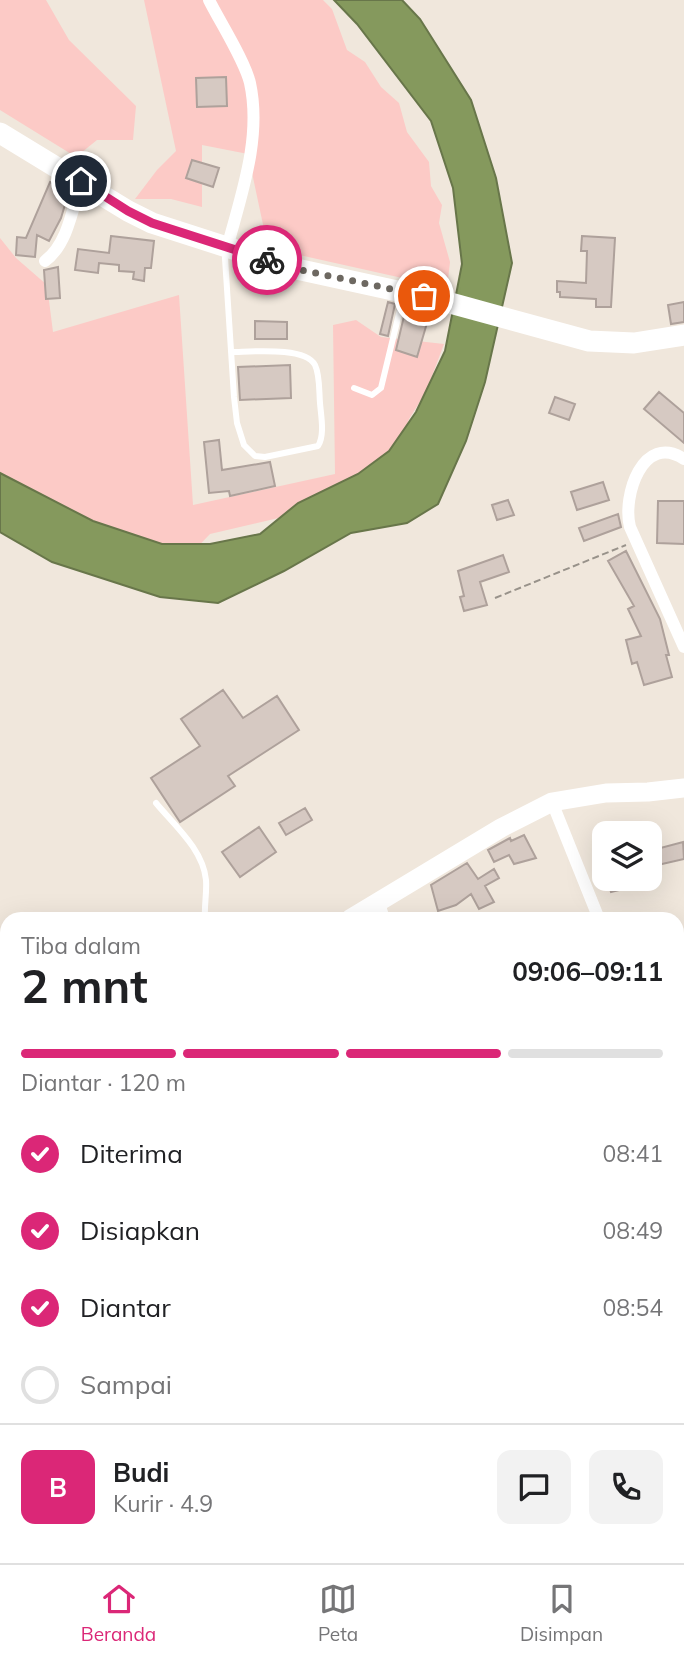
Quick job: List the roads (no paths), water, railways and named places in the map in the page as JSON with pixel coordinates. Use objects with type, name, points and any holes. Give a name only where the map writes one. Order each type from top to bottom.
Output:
[{"type":"highway","points":[[0,133],[152,223],[292,268],[443,300],[544,330],[609,344],[684,335]]},
{"type":"main road","points":[[381,911],[501,828],[552,802],[606,793],[684,788]]},
{"type":"street","points":[[209,0],[249,81],[253,113],[251,157],[227,248]]},
{"type":"street","points":[[45,261],[55,253],[65,233],[81,181]]},
{"type":"street","points":[[684,459],[677,454],[661,452],[645,461],[627,500],[626,513],[684,647]]},
{"type":"street","points":[[552,802],[595,912]]},
{"type":"lane","points":[[227,248],[225,258],[231,352],[237,423],[244,445],[256,456],[265,457],[318,446],[321,442],[320,407],[315,366],[311,361],[298,353],[231,352]]},
{"type":"lane","points":[[354,388],[372,395],[381,388],[404,292]]},
{"type":"lane","points":[[156,803],[195,850],[200,860],[206,884],[205,912]]}]
